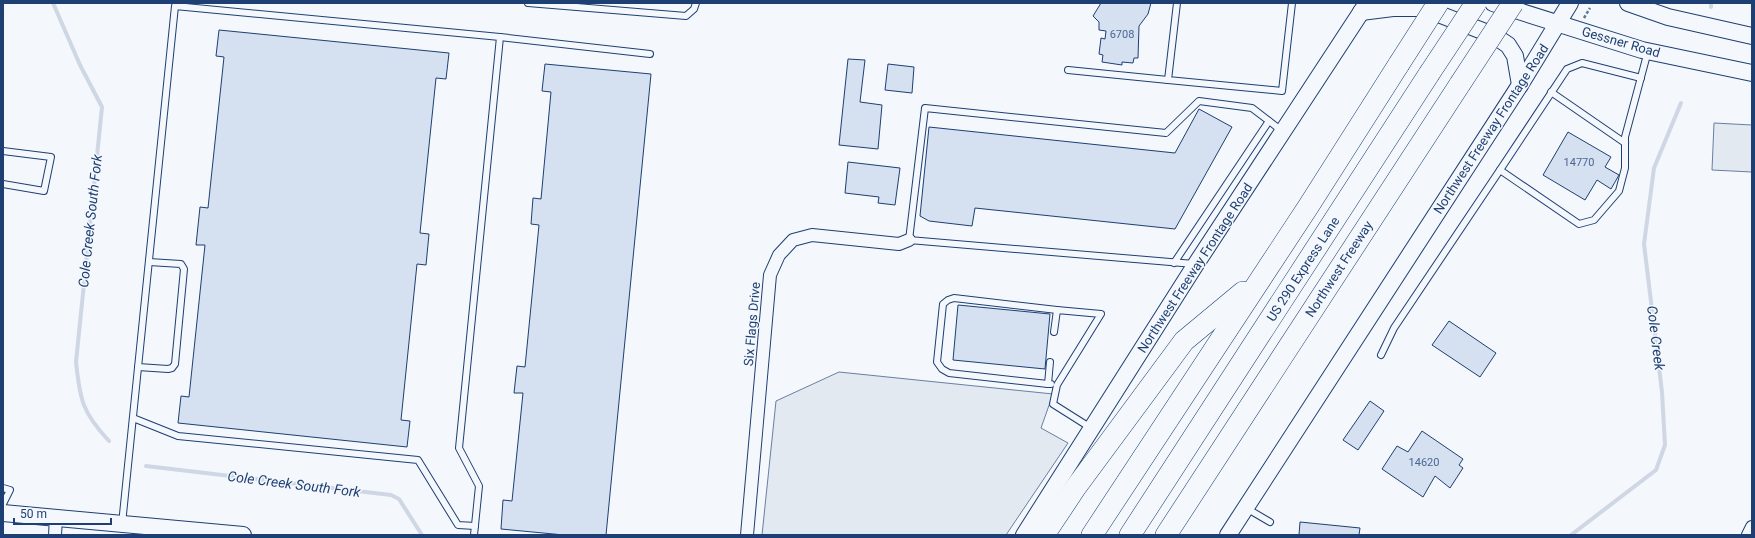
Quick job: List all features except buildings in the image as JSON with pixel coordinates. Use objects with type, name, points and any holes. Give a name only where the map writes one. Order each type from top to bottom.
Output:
[{"type":"highway","points":[[1092,535],[1308,207],[1438,3]]},
{"type":"highway","name":"US 290 Express Lane","points":[[1130,535],[1476,3]]},
{"type":"highway","name":"Northwest Freeway","points":[[1166,535],[1513,3]]},
{"type":"highway","points":[[1044,535],[1076,487],[1184,342],[1261,277]]},
{"type":"highway","points":[[1175,535],[1184,508]]},
{"type":"main road","name":"Gessner Road","points":[[1493,3],[1648,51],[1752,73]]},
{"type":"main road","name":"Northwest Freeway Frontage Road","points":[[1228,535],[1544,49],[1557,23],[1570,3]]},
{"type":"main road","points":[[1628,3],[1668,17],[1752,36]]},
{"type":"main road","name":"Northwest Freeway Frontage Road","points":[[1024,535],[1196,264],[1364,8]]},
{"type":"main road","points":[[1364,8],[1423,8],[1493,35],[1508,45],[1515,56],[1520,86]]},
{"type":"main road","points":[[3,513],[243,535]]},
{"type":"street","name":"Six Flags Drive","points":[[747,535],[770,275],[779,254],[793,240],[812,235],[899,244],[909,240]]},
{"type":"street","points":[[55,535],[56,518]]},
{"type":"street","points":[[1748,535],[1752,527]]},
{"type":"lane","points":[[528,3],[686,16],[694,9],[696,3]]},
{"type":"lane","points":[[1168,80],[1177,3]]},
{"type":"lane","points":[[1068,70],[1282,91],[1292,3]]},
{"type":"lane","points":[[122,524],[175,6],[500,37],[650,54]]},
{"type":"lane","points":[[474,535],[479,486],[459,448],[500,37]]},
{"type":"lane","points":[[1500,170],[1578,224],[1594,220],[1619,191],[1625,168],[1625,137],[1648,51]]},
{"type":"lane","points":[[1381,355],[1394,328],[1566,69],[1582,63],[1641,78]]},
{"type":"lane","points":[[1551,92],[1625,143]]},
{"type":"lane","points":[[1196,264],[909,240],[925,108],[1166,133],[1199,101],[1252,108],[1283,132]]},
{"type":"lane","points":[[1174,263],[1270,121]]},
{"type":"lane","points":[[3,151],[51,158],[44,191],[3,184]]},
{"type":"lane","points":[[138,368],[168,369],[175,364],[184,269],[181,264],[149,262]]},
{"type":"lane","points":[[1057,385],[949,373],[942,369],[937,362],[943,304],[954,298],[1101,314],[1057,385],[1053,404],[1092,429]]},
{"type":"lane","points":[[1054,332],[1057,310]]},
{"type":"lane","points":[[1048,384],[1050,362]]},
{"type":"lane","points":[[133,418],[178,436],[418,460],[458,524],[475,526]]},
{"type":"lane","points":[[3,488],[10,490],[3,504]]},
{"type":"lane","points":[[1246,508],[1270,522]]},
{"type":"shaded area","points":[[1714,123],[1752,125],[1752,172],[1712,170]]},
{"type":"shaded area","points":[[839,372],[1053,394],[1041,428],[1068,443],[1006,535],[762,535],[776,401]]},
{"type":"waterway","name":"Cole Creek South Fork","points":[[53,3],[80,65],[102,107],[76,362],[79,386],[84,405],[93,422],[109,441]]},
{"type":"waterway","name":"Cole Creek","points":[[1571,535],[1656,470],[1665,445],[1662,392],[1644,244],[1654,168],[1681,103]]},
{"type":"waterway","name":"Cole Creek South Fork","points":[[146,466],[391,495],[399,499],[422,535]]}]
